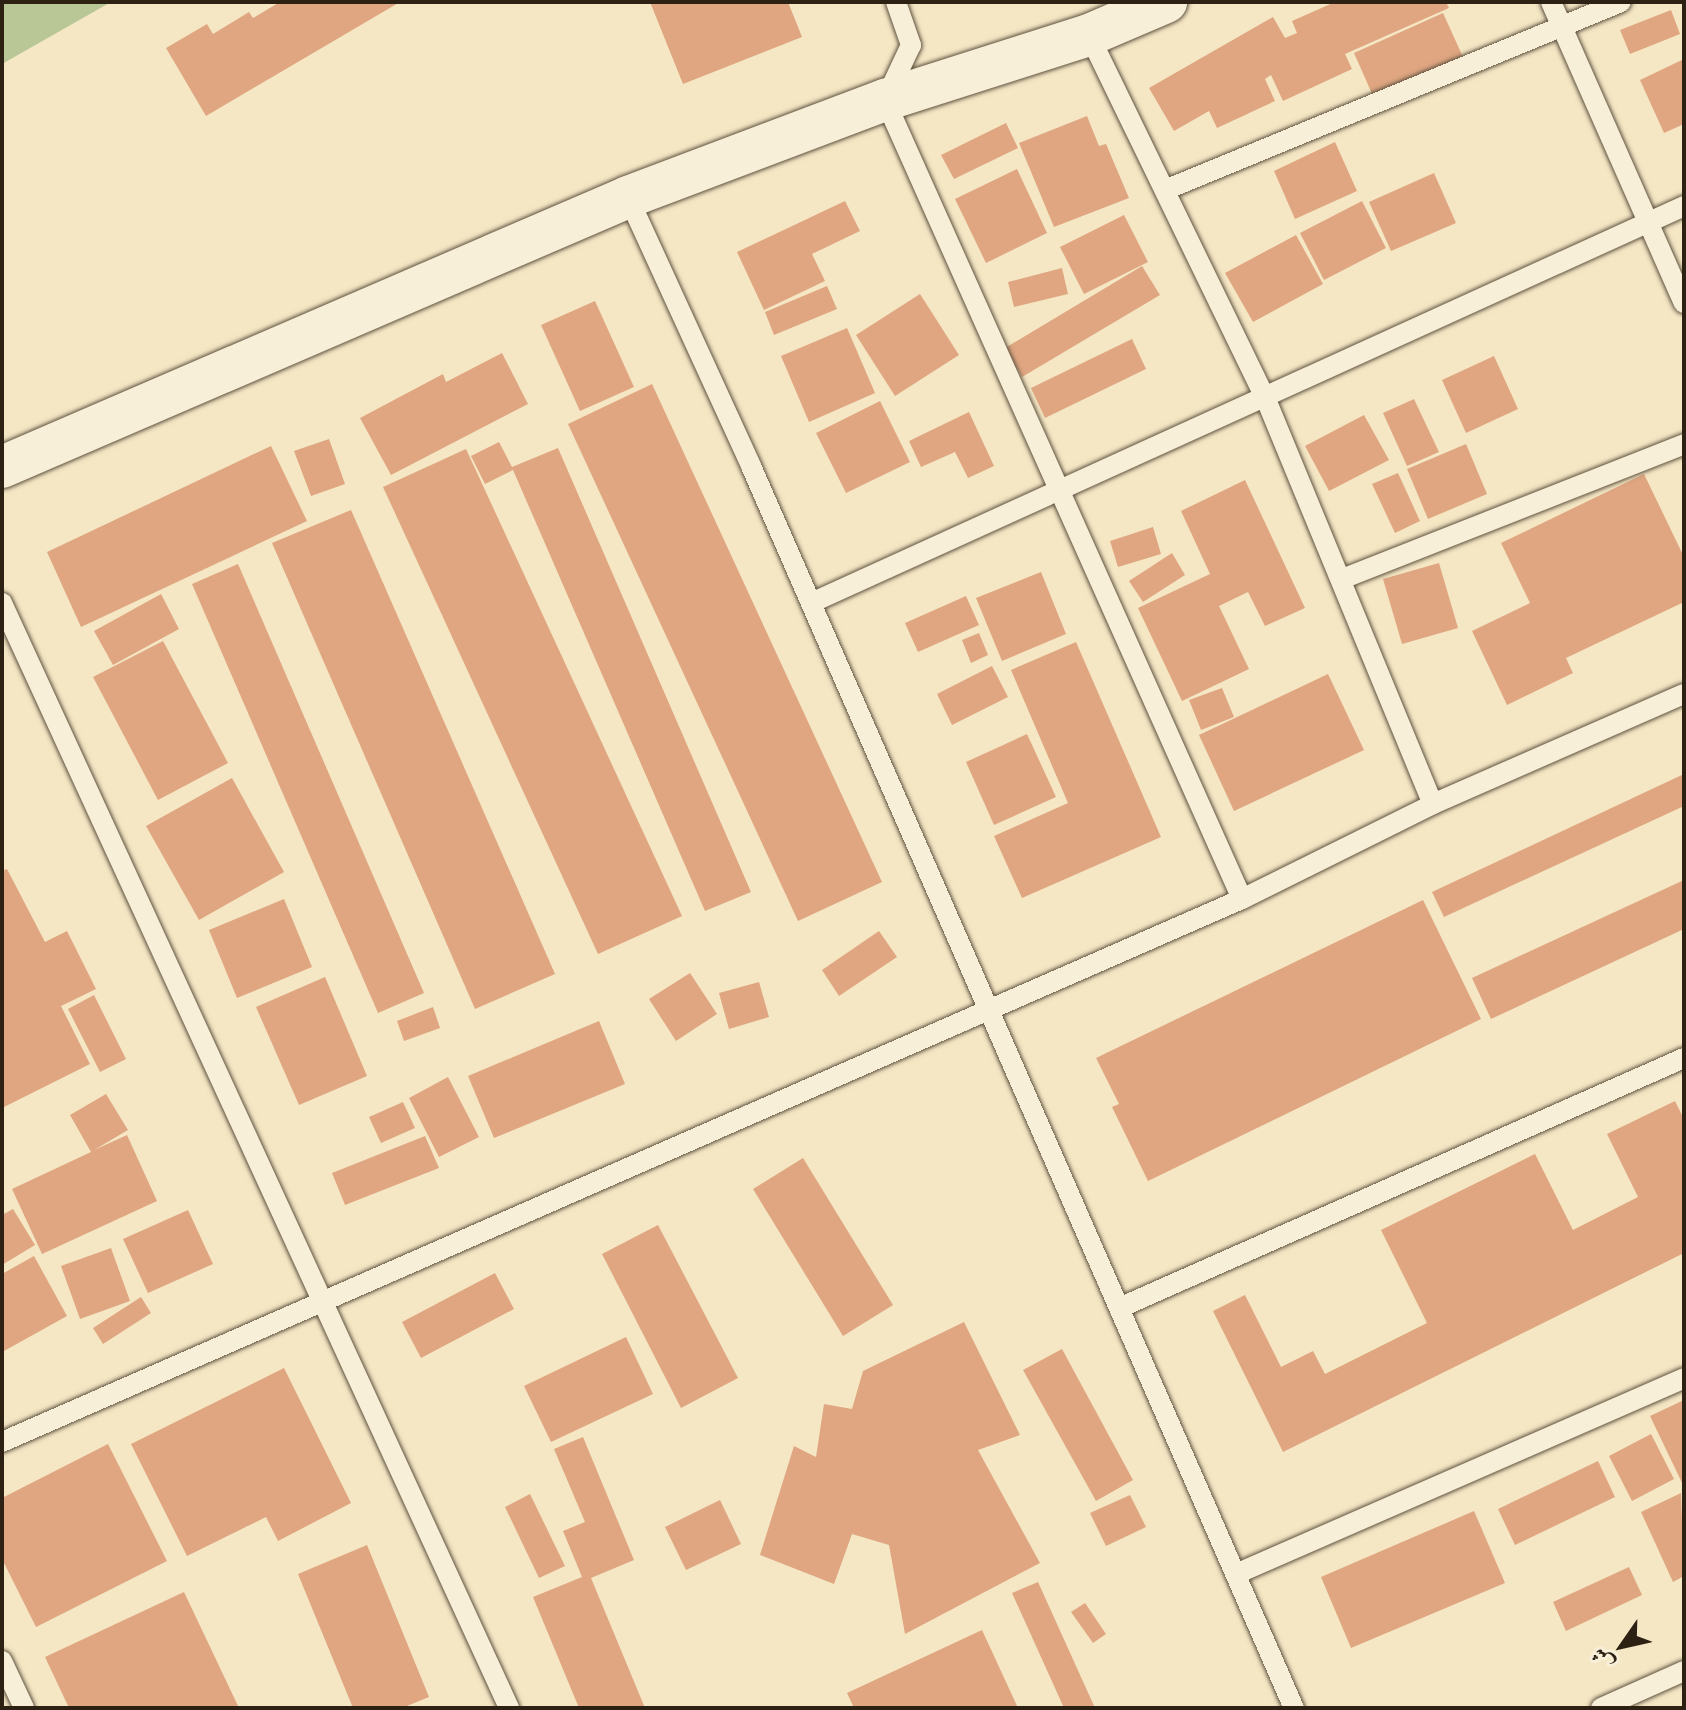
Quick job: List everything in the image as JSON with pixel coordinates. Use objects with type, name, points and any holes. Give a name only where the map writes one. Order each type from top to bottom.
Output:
[{"type":"street","points":[[2,467],[628,197],[885,100],[1089,35],[1166,2]]},
{"type":"lane","points":[[896,2],[911,45],[885,100],[934,216],[1242,899]]},
{"type":"lane","points":[[1551,2],[1684,303]]},
{"type":"lane","points":[[1165,190],[1621,2]]},
{"type":"lane","points":[[1089,35],[1265,397],[1433,804]]},
{"type":"lane","points":[[628,197],[811,603],[1294,1708]]},
{"type":"lane","points":[[811,603],[1684,206]]},
{"type":"lane","points":[[1342,579],[1684,444]]},
{"type":"lane","points":[[2,603],[325,1300],[509,1708]]},
{"type":"lane","points":[[2,1442],[1242,899],[1433,804],[1684,694]]},
{"type":"lane","points":[[1119,1308],[1684,1058]]},
{"type":"lane","points":[[1236,1574],[1684,1378]]},
{"type":"lane","points":[[2,1661],[24,1708]]},
{"type":"lane","points":[[1601,1708],[1684,1671]]},
{"type":"green space","points":[[2,2],[111,2],[2,64]]},
{"type":"building","points":[[280,2],[400,2],[206,116],[166,48],[207,24],[213,34],[249,12],[253,18]]},
{"type":"building","points":[[650,2],[788,2],[802,37],[683,84]]},
{"type":"building","points":[[1335,2],[1446,2],[1449,8],[1345,54],[1352,69],[1283,101],[1271,75],[1265,79],[1275,101],[1217,128],[1209,111],[1174,131],[1149,88],[1273,17],[1285,38],[1297,33],[1292,21]]},
{"type":"building","points":[[1671,10],[1680,34],[1630,54],[1620,30]]},
{"type":"building","points":[[1443,13],[1463,57],[1373,96],[1354,53]]},
{"type":"building","points":[[1684,59],[1684,124],[1664,133],[1640,80]]},
{"type":"building","points":[[1087,116],[1099,146],[1106,144],[1129,198],[1054,227],[1019,143]]},
{"type":"building","points":[[1006,123],[1018,148],[954,179],[941,155]]},
{"type":"building","points":[[1335,142],[1357,191],[1295,219],[1274,171]]},
{"type":"building","points":[[1017,169],[1047,233],[986,263],[955,199]]},
{"type":"building","points":[[1434,173],[1456,223],[1391,251],[1369,202]]},
{"type":"building","points":[[845,201],[860,231],[812,254],[825,281],[764,310],[737,252]]},
{"type":"building","points":[[1362,201],[1386,248],[1324,280],[1300,233]]},
{"type":"building","points":[[1124,215],[1148,262],[1084,294],[1060,247]]},
{"type":"building","points":[[1296,235],[1323,284],[1253,322],[1225,273]]},
{"type":"building","points":[[1142,266],[1160,295],[1022,377],[1005,348]]},
{"type":"building","points":[[1062,268],[1068,294],[1014,307],[1008,282]]},
{"type":"building","points":[[827,286],[837,309],[774,335],[765,312]]},
{"type":"building","points":[[920,294],[959,355],[895,396],[856,335]]},
{"type":"building","points":[[595,301],[634,387],[580,411],[541,325]]},
{"type":"building","points":[[847,328],[875,393],[809,422],[781,356]]},
{"type":"building","points":[[1132,339],[1146,369],[1045,418],[1031,388]]},
{"type":"building","points":[[502,353],[528,404],[391,475],[360,418],[443,374],[446,382]]},
{"type":"building","points":[[1494,356],[1518,409],[1466,433],[1442,380]]},
{"type":"building","points":[[652,384],[882,882],[798,921],[568,424]]},
{"type":"building","points":[[1414,399],[1439,452],[1407,466],[1383,413]]},
{"type":"building","points":[[880,401],[910,462],[846,493],[816,433]]},
{"type":"building","points":[[969,412],[994,466],[968,478],[955,452],[921,467],[909,441]]},
{"type":"building","points":[[1364,415],[1389,460],[1329,491],[1305,446]]},
{"type":"building","points":[[329,439],[345,484],[311,496],[294,451]]},
{"type":"building","points":[[499,442],[512,467],[558,448],[751,892],[705,911],[513,470],[485,484],[471,456]]},
{"type":"building","points":[[1466,444],[1487,494],[1428,519],[1407,469]]},
{"type":"building","points":[[271,446],[307,521],[81,627],[47,552]]},
{"type":"building","points":[[466,449],[682,916],[598,954],[383,487]]},
{"type":"building","points":[[1398,473],[1420,521],[1395,533],[1372,484]]},
{"type":"building","points":[[1644,474],[1684,557],[1684,602],[1566,658],[1573,673],[1507,705],[1472,631],[1530,603],[1501,543]]},
{"type":"building","points":[[1245,480],[1305,608],[1265,626],[1248,592],[1219,606],[1249,669],[1182,701],[1138,608],[1210,574],[1181,511]]},
{"type":"building","points":[[351,510],[555,974],[475,1009],[272,543]]},
{"type":"building","points":[[1153,527],[1161,554],[1118,567],[1110,541]]},
{"type":"building","points":[[1172,553],[1185,575],[1143,602],[1129,581]]},
{"type":"building","points":[[1439,563],[1458,628],[1402,644],[1383,579]]},
{"type":"building","points":[[238,564],[424,993],[378,1013],[192,584]]},
{"type":"building","points":[[1041,572],[1066,634],[1002,661],[976,598]]},
{"type":"building","points":[[161,594],[179,629],[113,665],[94,631]]},
{"type":"building","points":[[966,596],[979,625],[918,652],[905,623]]},
{"type":"building","points":[[979,633],[988,655],[971,663],[962,640]]},
{"type":"building","points":[[163,641],[228,763],[158,800],[93,677]]},
{"type":"building","points":[[1076,642],[1161,837],[1022,898],[994,836],[1068,803],[1011,670]]},
{"type":"building","points":[[992,666],[1008,697],[952,725],[937,694]]},
{"type":"building","points":[[1328,674],[1364,750],[1234,811],[1199,735]]},
{"type":"building","points":[[1222,688],[1234,717],[1201,730],[1189,700]]},
{"type":"building","points":[[1027,734],[1056,797],[994,825],[966,762]]},
{"type":"building","points":[[1684,774],[1684,806],[1444,917],[1432,892]]},
{"type":"building","points":[[232,778],[284,872],[199,920],[146,826]]},
{"type":"building","points":[[7,869],[45,942],[67,931],[96,989],[61,1006],[90,1064],[2,1108],[2,871]]},
{"type":"building","points":[[1684,880],[1684,929],[1491,1019],[1472,978]]},
{"type":"building","points":[[284,899],[312,967],[237,998],[209,930]]},
{"type":"building","points":[[1423,900],[1481,1019],[1148,1181],[1112,1107],[1119,1104],[1096,1058]]},
{"type":"building","points":[[879,931],[897,957],[839,996],[822,970]]},
{"type":"building","points":[[690,973],[717,1014],[676,1041],[649,999]]},
{"type":"building","points":[[325,977],[367,1076],[299,1105],[256,1007]]},
{"type":"building","points":[[759,982],[769,1017],[729,1029],[719,993]]},
{"type":"building","points":[[94,995],[126,1059],[100,1072],[68,1009]]},
{"type":"building","points":[[433,1007],[440,1028],[404,1041],[397,1021]]},
{"type":"building","points":[[599,1021],[625,1084],[494,1138],[468,1076]]},
{"type":"building","points":[[448,1077],[479,1137],[439,1157],[409,1098]]},
{"type":"building","points":[[106,1094],[128,1130],[94,1150],[127,1135],[157,1201],[42,1254],[12,1189],[91,1152],[70,1115]]},
{"type":"building","points":[[1675,1101],[1684,1119],[1684,1253],[1283,1452],[1213,1311],[1245,1295],[1281,1367],[1313,1351],[1325,1374],[1427,1323],[1381,1230],[1535,1154],[1573,1230],[1638,1197],[1607,1134]]},
{"type":"building","points":[[403,1102],[415,1128],[381,1143],[369,1117]]},
{"type":"building","points":[[425,1136],[439,1168],[345,1205],[332,1173]]},
{"type":"building","points":[[803,1158],[893,1305],[843,1336],[753,1189]]},
{"type":"building","points":[[13,1209],[35,1245],[2,1265],[2,1215]]},
{"type":"building","points":[[188,1210],[213,1264],[148,1293],[123,1239]]},
{"type":"building","points":[[658,1225],[738,1378],[681,1408],[602,1254]]},
{"type":"building","points":[[111,1248],[130,1301],[80,1319],[61,1266]]},
{"type":"building","points":[[34,1256],[67,1316],[4,1351],[2,1274]]},
{"type":"building","points":[[495,1273],[514,1309],[421,1358],[402,1322]]},
{"type":"building","points":[[141,1297],[151,1313],[103,1344],[93,1328]]},
{"type":"building","points":[[964,1322],[1020,1435],[978,1450],[1040,1563],[905,1634],[889,1545],[852,1534],[834,1584],[760,1555],[794,1446],[816,1457],[824,1404],[852,1409],[863,1371]]},
{"type":"building","points":[[626,1337],[653,1394],[551,1442],[524,1386]]},
{"type":"building","points":[[1062,1349],[1133,1480],[1096,1501],[1023,1370]]},
{"type":"building","points":[[284,1368],[351,1503],[278,1541],[266,1517],[187,1556],[131,1444]]},
{"type":"building","points":[[1684,1400],[1684,1487],[1650,1416]]},
{"type":"building","points":[[1651,1434],[1674,1479],[1632,1501],[1609,1456]]},
{"type":"building","points":[[583,1437],[634,1560],[591,1578],[645,1708],[579,1708],[533,1597],[582,1577],[563,1531],[585,1522],[554,1449]]},
{"type":"building","points":[[108,1444],[167,1561],[36,1627],[2,1559],[2,1498]]},
{"type":"building","points":[[1598,1461],[1615,1497],[1515,1545],[1498,1509]]},
{"type":"building","points":[[1681,1493],[1684,1576],[1673,1582],[1641,1512]]},
{"type":"building","points":[[530,1494],[565,1566],[539,1578],[505,1507]]},
{"type":"building","points":[[1130,1495],[1146,1527],[1106,1546],[1090,1513]]},
{"type":"building","points":[[720,1500],[741,1544],[686,1570],[665,1527]]},
{"type":"building","points":[[1474,1511],[1505,1583],[1351,1648],[1321,1577]]},
{"type":"building","points":[[367,1545],[429,1697],[402,1708],[353,1708],[298,1574]]},
{"type":"building","points":[[1629,1567],[1642,1595],[1566,1631],[1553,1602]]},
{"type":"building","points":[[1038,1582],[1095,1708],[1064,1708],[1012,1593]]},
{"type":"building","points":[[184,1592],[239,1708],[69,1708],[45,1657]]},
{"type":"building","points":[[1085,1603],[1106,1634],[1093,1643],[1071,1612]]},
{"type":"building","points":[[982,1630],[1018,1708],[854,1708],[847,1693]]}]
